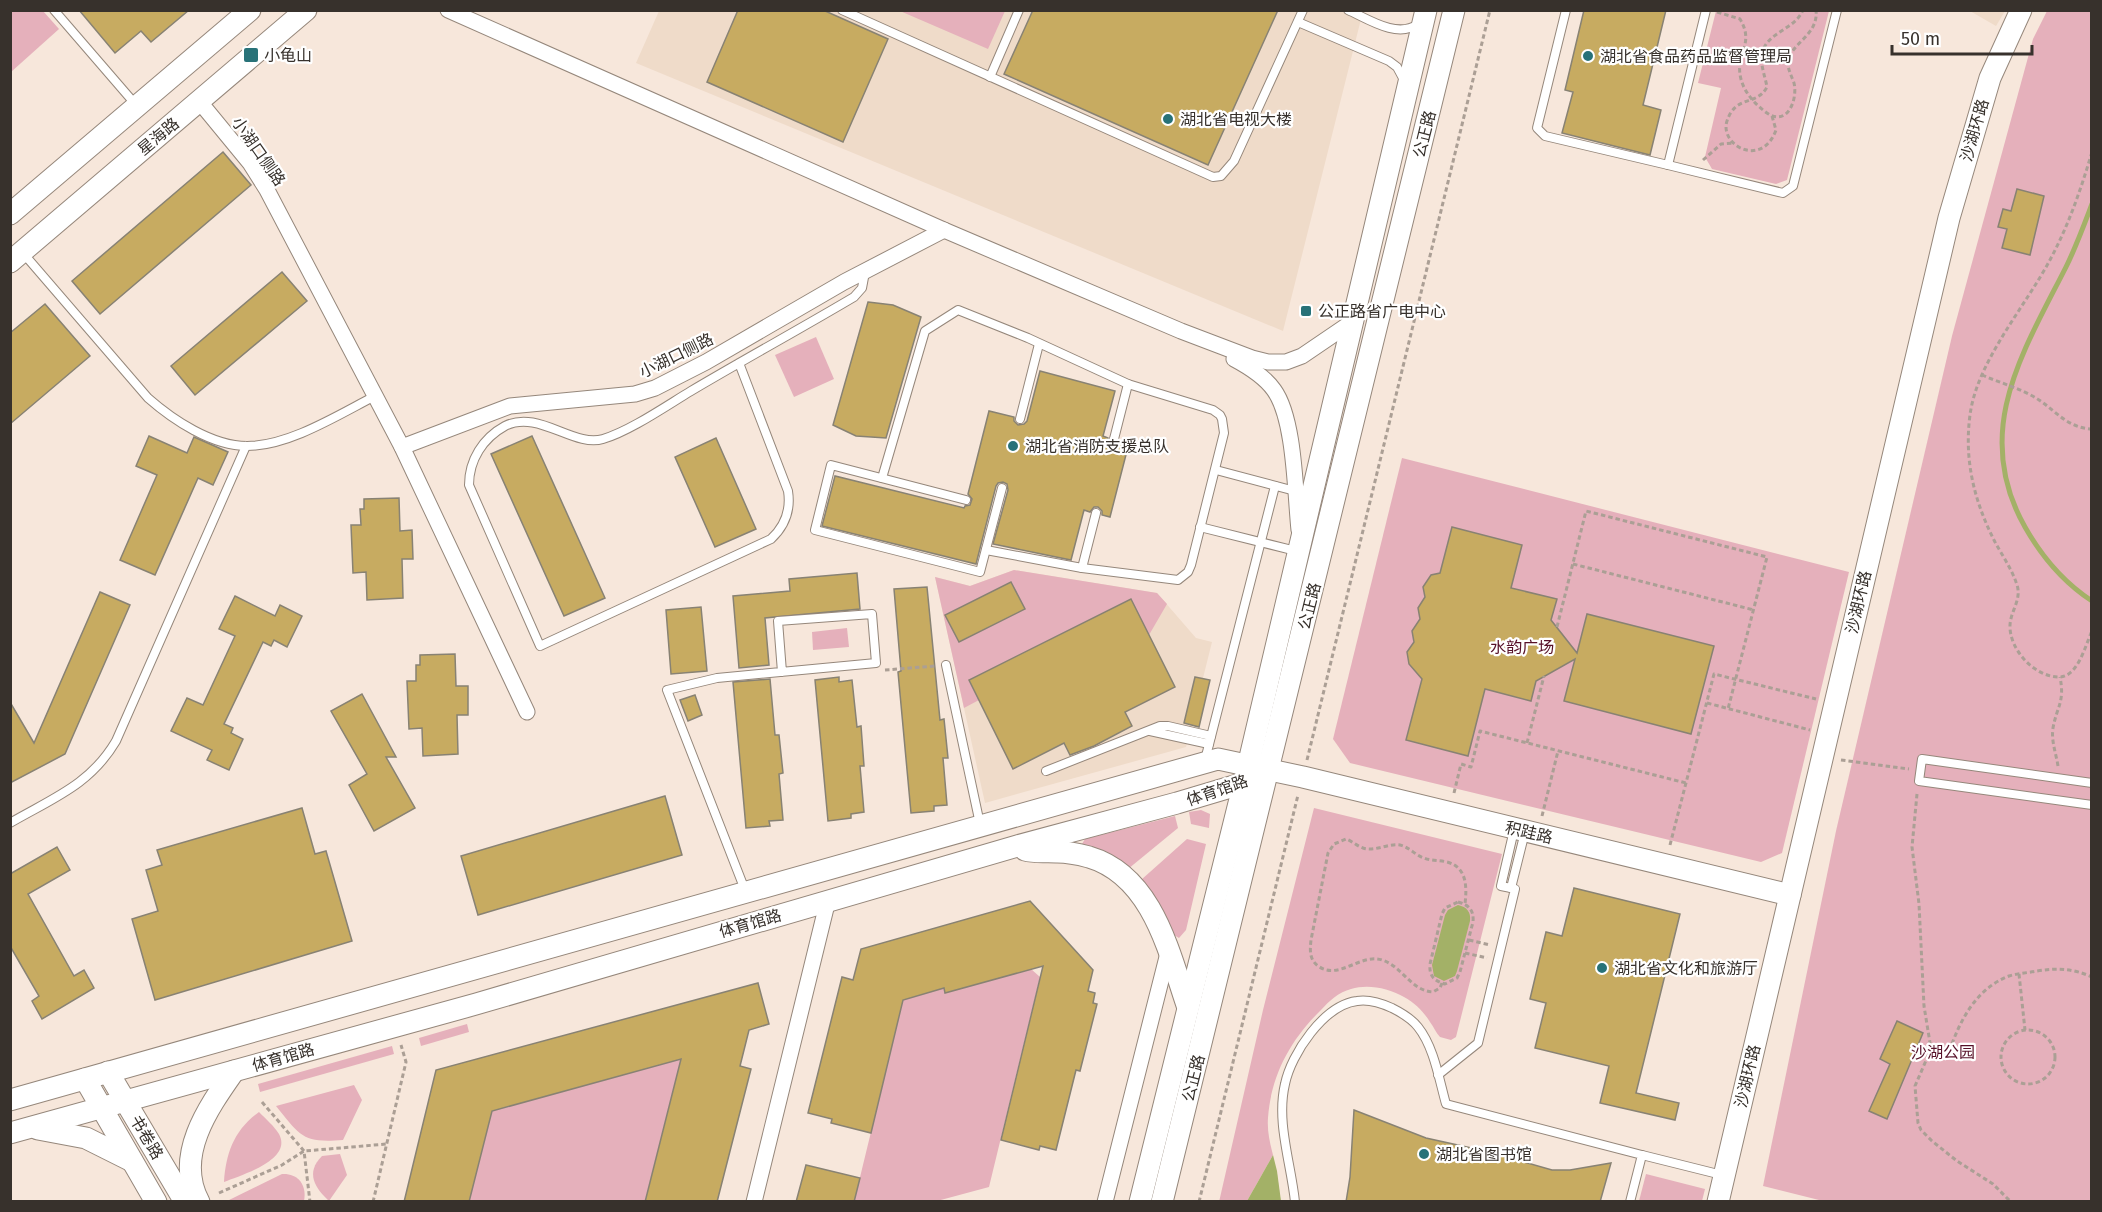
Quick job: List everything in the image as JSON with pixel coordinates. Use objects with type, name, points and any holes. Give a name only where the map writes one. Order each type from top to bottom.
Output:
[{"type":"main road","points":[[10,214],[250,10]]},
{"type":"main road","name":"星海路","points":[[16,257],[306,10]]},
{"type":"main road","name":"公正路","points":[[1162,1202],[1454,10]]},
{"type":"main road","name":"沙湖环路","points":[[1718,1202],[1949,218],[1990,78],[2022,10]]},
{"type":"main road","name":"公正路","points":[[1140,1202],[1246,774],[1425,15]]},
{"type":"main road","name":"体育馆路","points":[[10,1100],[1169,772],[1208,748],[1218,759],[1246,774]]},
{"type":"main road","name":"体育馆路","points":[[10,1133],[476,1004],[1012,847],[1177,804],[1246,774],[1269,769]]},
{"type":"main road","name":"积跬路","points":[[1269,769],[1790,895]]},
{"type":"main road","points":[[1012,847],[1034,852],[1070,853],[1099,860],[1112,867],[1128,881],[1145,901],[1159,927],[1188,1009]]},
{"type":"main road","points":[[199,1202],[190,1176],[193,1145],[213,1102],[234,1071]]},
{"type":"main road","name":"书卷路","points":[[108,1072],[185,1202]]},
{"type":"main road","name":"书卷路","points":[[85,1079],[156,1202]]},
{"type":"main road","points":[[31,1128],[59,1131],[86,1138],[132,1161]]},
{"type":"street","points":[[448,10],[944,230],[1181,331],[1252,358],[1276,363],[1302,356],[1352,322]]},
{"type":"street","name":"小湖口侧路","points":[[199,101],[250,163],[267,190],[402,447],[527,712]]},
{"type":"street","name":"小湖口侧路","points":[[402,447],[510,406],[635,394],[655,388],[944,230]]},
{"type":"street","points":[[1181,331],[1252,369],[1275,390],[1289,429],[1299,546]]},
{"type":"street","points":[[754,1202],[828,900]]},
{"type":"street","points":[[1105,1202],[1168,953]]},
{"type":"lane","points":[[54,10],[137,106]]},
{"type":"lane","points":[[842,10],[1213,177],[1221,176],[1234,161],[1303,10]]},
{"type":"lane","points":[[990,77],[1019,10]]},
{"type":"lane","points":[[1348,10],[1389,28],[1407,30],[1425,15]]},
{"type":"lane","points":[[1566,10],[1538,128],[1545,136],[1783,193],[1793,186],[1837,10]]},
{"type":"lane","points":[[1668,165],[1706,10]]},
{"type":"lane","points":[[1298,22],[1389,60],[1403,76],[1408,90]]},
{"type":"lane","points":[[16,257],[148,398],[162,411],[190,429],[221,441],[246,447],[293,436],[375,396]]},
{"type":"lane","points":[[739,363],[788,491],[789,508],[778,532],[771,539],[540,646],[469,485],[471,467],[480,449],[495,433],[507,425],[523,422],[551,427],[594,441],[602,440],[636,423],[739,363],[854,297],[862,288],[865,272]]},
{"type":"lane","points":[[882,478],[922,337],[929,327],[958,310],[1128,384],[1213,410],[1220,415],[1224,433],[1216,471],[1191,565],[1188,572],[1178,580],[1082,568],[986,550]]},
{"type":"lane","points":[[1020,419],[1039,344]]},
{"type":"lane","points":[[1114,439],[1128,384]]},
{"type":"lane","points":[[10,823],[80,783],[105,760],[121,730],[246,447]]},
{"type":"lane","points":[[966,500],[831,465],[815,530],[980,572],[995,507],[1002,488]]},
{"type":"lane","points":[[1216,471],[1295,491]]},
{"type":"lane","points":[[1046,771],[1164,726],[1208,748],[1275,486]]},
{"type":"lane","points":[[1082,568],[1096,513]]},
{"type":"lane","points":[[1200,527],[1261,542],[1299,546]]},
{"type":"lane","points":[[745,892],[667,690],[717,678],[782,672],[876,663],[872,614],[778,621],[782,672]]},
{"type":"lane","points":[[946,665],[981,825]]},
{"type":"lane","points":[[2091,783],[1922,759],[1919,780],[2091,805]]},
{"type":"lane","points":[[1438,1075],[1478,1043],[1515,889],[1511,888],[1526,831]]},
{"type":"lane","points":[[1295,1202],[1282,1124],[1282,1097],[1291,1064],[1297,1052],[1316,1028],[1330,1015],[1345,1004],[1364,1000],[1375,1001],[1410,1018],[1424,1036],[1446,1104],[1724,1176]]},
{"type":"lane","points":[[1630,1202],[1642,1155]]},
{"type":"path","points":[[1199,1202],[1491,10]]},
{"type":"path","points":[[1712,10],[1740,20],[1745,28],[1747,38],[1740,73],[1743,85],[1751,100],[1772,116],[1779,118],[1785,115],[1792,105],[1795,93],[1788,63],[1791,53],[1810,32],[1817,20],[1816,10]]},
{"type":"path","points":[[1772,116],[1776,130],[1767,146],[1759,151],[1748,151],[1734,143],[1725,129],[1734,108],[1742,101],[1762,95],[1767,87],[1761,62],[1766,43],[1790,26],[1803,10]]},
{"type":"path","points":[[1694,172],[1711,151],[1721,144],[1734,143]]},
{"type":"path","points":[[2091,152],[2074,210],[2052,258],[1982,375],[1970,412],[1967,441],[1969,469],[1994,540],[2017,584],[2018,602],[2010,623],[2012,640],[2020,654],[2030,665],[2045,674],[2066,676],[2074,669],[2091,631]]},
{"type":"path","points":[[1982,375],[2034,397],[2070,424],[2091,429]]},
{"type":"path","points":[[1557,627],[1586,511],[1767,557],[1728,709]]},
{"type":"path","points":[[1573,564],[1754,610]]},
{"type":"path","points":[[876,663],[877,671],[946,665]]},
{"type":"path","points":[[1665,865],[1714,674],[1835,704]]},
{"type":"path","points":[[1527,743],[1544,676]]},
{"type":"path","points":[[2060,677],[2063,692],[2053,740],[2061,779]]},
{"type":"path","points":[[1707,703],[1828,734]]},
{"type":"path","points":[[1449,813],[1461,765],[1471,767],[1480,731],[1686,783]]},
{"type":"path","points":[[1526,831],[1558,751]]},
{"type":"path","points":[[1823,757],[1920,771]]},
{"type":"path","points":[[1919,780],[1913,819],[1912,847],[1919,904],[1924,1006],[1931,1049],[1915,1086],[1916,1109],[1921,1130],[1932,1141],[1957,1161],[1993,1184],[2011,1202]]},
{"type":"path","points":[[1442,983],[1440,988],[1433,992],[1423,990],[1412,983],[1394,965],[1379,958],[1335,970],[1325,969],[1313,962],[1310,951],[1311,940],[1328,853],[1334,844],[1347,839],[1368,849],[1398,845],[1408,848],[1423,858],[1448,862],[1457,867],[1464,876],[1467,890],[1465,904]]},
{"type":"path","points":[[1458,902],[1470,908],[1473,915],[1468,940],[1457,978],[1452,982],[1442,983],[1432,978],[1430,971],[1442,914],[1451,904],[1458,902]]},
{"type":"path","points":[[1468,940],[1501,948]]},
{"type":"path","points":[[1465,953],[1498,961]]},
{"type":"path","points":[[1931,1049],[1948,1055],[1963,1016],[1996,982],[2019,974],[2063,968],[2091,977]]},
{"type":"path","points":[[2019,974],[2025,1030]]},
{"type":"path","points":[[2025,1030],[2046,1036],[2051,1042],[2056,1058],[2054,1067],[2043,1080],[2027,1085],[2019,1083],[2006,1073],[2001,1056],[2007,1040],[2025,1030]]},
{"type":"path","points":[[373,1202],[406,1062],[400,1043]]},
{"type":"path","points":[[262,1102],[304,1151],[310,1202]]},
{"type":"path","points":[[219,1193],[282,1165],[304,1151],[387,1144]]},
{"type":"shaded area","points":[[659,11],[1363,11],[1283,331],[636,63]]},
{"type":"shaded area","points":[[1970,11],[2005,11],[1996,26]]},
{"type":"shaded area","points":[[1014,570],[1157,593],[1196,638],[1212,642],[1203,678],[1210,680],[1199,727],[1192,725],[1186,747],[985,803],[935,577],[970,586]]},
{"type":"shaded area","points":[[1458,905],[1468,910],[1470,921],[1455,976],[1444,981],[1434,976],[1432,965],[1445,915],[1448,910]]},
{"type":"shaded area","points":[[1273,1155],[1281,1201],[1247,1201]]},
{"type":"green space","points":[[11,10],[43,11],[59,29],[11,72]]},
{"type":"green space","points":[[900,11],[1005,11],[988,49]]},
{"type":"green space","points":[[1716,11],[1829,11],[1787,180],[1776,184],[1712,169],[1705,157],[1721,88],[1698,83]]},
{"type":"green space","name":"沙湖公园","points":[[2047,11],[2091,11],[2091,1201],[1827,1202],[1763,1186],[1836,831],[1952,336],[2033,39]]},
{"type":"green space","points":[[816,337],[834,379],[794,397],[775,355]]},
{"type":"green space","name":"水韵广场","points":[[1402,458],[1849,572],[1782,853],[1761,862],[1350,763],[1333,739]]},
{"type":"green space","points":[[1014,570],[1157,593],[1167,604],[1149,635],[1131,599],[969,680],[979,700],[964,708],[935,577],[970,586]]},
{"type":"green space","points":[[847,628],[849,647],[813,650],[812,632]]},
{"type":"green space","points":[[1314,808],[1502,854],[1456,1037],[1451,1040],[1440,1037],[1419,1008],[1408,999],[1391,991],[1371,987],[1358,988],[1347,990],[1334,997],[1300,1033],[1278,1073],[1273,1087],[1268,1118],[1268,1132],[1273,1155],[1247,1201],[1219,1202],[1263,1010]]},
{"type":"green space","points":[[1201,810],[1210,814],[1209,828],[1191,824],[1189,812]]},
{"type":"green space","points":[[1175,816],[1178,828],[1128,869],[1082,844],[1085,839]]},
{"type":"green space","points":[[1187,839],[1206,844],[1186,930],[1179,938],[1174,935],[1164,913],[1141,880]]},
{"type":"green space","points":[[1031,969],[1040,977],[989,1187],[937,1201],[854,1202],[903,1000],[944,988],[945,992]]},
{"type":"green space","points":[[467,1024],[469,1032],[421,1046],[419,1038]]},
{"type":"green space","points":[[392,1046],[394,1054],[260,1092],[258,1084]]},
{"type":"green space","points":[[681,1059],[645,1201],[469,1202],[492,1111]]},
{"type":"green space","points":[[354,1085],[362,1100],[343,1140],[319,1140],[304,1136],[291,1125],[276,1106]]},
{"type":"green space","points":[[259,1112],[279,1134],[281,1143],[279,1151],[272,1159],[253,1171],[224,1182],[229,1152],[237,1134]]},
{"type":"green space","points":[[340,1154],[347,1175],[329,1201],[316,1186],[314,1168],[322,1156]]},
{"type":"green space","points":[[282,1174],[297,1178],[303,1186],[304,1201],[227,1201]]},
{"type":"green space","points":[[1646,1174],[1705,1189],[1702,1201],[1639,1201]]},
{"type":"building","points":[[79,10],[189,10],[151,42],[141,31],[115,53]]},
{"type":"building","points":[[738,10],[823,10],[888,39],[843,142],[707,82]]},
{"type":"building","name":"湖北省电视大楼","points":[[1033,10],[1278,10],[1208,165],[1004,74]]},
{"type":"building","points":[[1584,10],[1666,10],[1643,105],[1661,110],[1650,155],[1562,133],[1573,92],[1565,90]]},
{"type":"building","points":[[223,152],[251,185],[100,314],[72,281]]},
{"type":"building","points":[[2017,189],[2044,196],[2030,255],[2002,248],[2007,229],[1998,227],[2003,209],[2011,211]]},
{"type":"building","points":[[282,272],[307,301],[195,395],[171,366]]},
{"type":"building","points":[[868,302],[893,305],[921,317],[886,438],[856,436],[833,425]]},
{"type":"building","points":[[45,304],[90,356],[10,424],[10,333]]},
{"type":"building","points":[[1040,371],[1115,391],[1103,436],[1108,438],[1112,445],[1120,441],[1129,443],[1110,517],[1102,515],[1098,507],[1094,507],[1090,512],[1084,510],[1071,560],[993,544],[1008,490],[1007,484],[1003,482],[996,486],[976,564],[822,526],[835,476],[964,508],[970,505],[972,499],[968,494],[989,411],[1014,417],[1018,425],[1024,424],[1027,421]]},
{"type":"building","points":[[149,436],[187,453],[194,437],[228,452],[213,485],[198,478],[155,575],[120,560],[157,475],[136,466]]},
{"type":"building","points":[[532,436],[605,598],[564,616],[491,454]]},
{"type":"building","points":[[716,438],[756,529],[715,547],[675,457]]},
{"type":"building","points":[[399,498],[400,531],[412,530],[413,559],[402,559],[403,598],[367,600],[366,572],[353,573],[351,525],[361,525],[360,509],[364,509],[364,499]]},
{"type":"building","points":[[1452,527],[1522,545],[1511,588],[1557,599],[1551,620],[1577,653],[1587,614],[1714,646],[1691,734],[1564,701],[1575,659],[1536,681],[1531,701],[1485,689],[1468,756],[1406,740],[1422,679],[1409,664],[1407,652],[1414,642],[1412,631],[1420,619],[1418,608],[1425,597],[1423,587],[1431,575],[1440,573]]},
{"type":"building","points":[[857,573],[860,609],[765,618],[769,665],[739,668],[733,596],[790,591],[789,579]]},
{"type":"building","points":[[1011,582],[1025,609],[959,642],[945,615]]},
{"type":"building","points":[[927,587],[940,720],[944,719],[948,758],[943,758],[947,805],[934,806],[934,811],[911,813],[898,672],[901,671],[894,589]]},
{"type":"building","points":[[100,592],[130,605],[65,754],[10,783],[10,702],[34,743]]},
{"type":"building","points":[[235,596],[275,616],[280,605],[302,616],[287,647],[274,640],[271,646],[263,642],[224,724],[233,728],[231,733],[243,739],[229,770],[207,760],[212,750],[171,731],[187,698],[203,705],[235,636],[219,629]]},
{"type":"building","points":[[1131,599],[1175,687],[1125,712],[1132,726],[1094,746],[1070,755],[1064,743],[1013,769],[969,680]]},
{"type":"building","points":[[701,607],[707,671],[671,674],[666,610]]},
{"type":"building","points":[[455,654],[456,686],[468,686],[468,715],[457,715],[458,754],[423,756],[422,728],[409,729],[407,681],[416,681],[416,665],[420,665],[420,655]]},
{"type":"building","points":[[839,677],[839,682],[852,680],[857,727],[861,726],[864,766],[860,766],[864,812],[851,814],[851,818],[828,821],[815,680]]},
{"type":"building","points":[[1195,677],[1210,680],[1199,727],[1184,723]]},
{"type":"building","points":[[770,679],[775,735],[779,735],[783,773],[779,774],[783,820],[769,821],[770,826],[746,828],[733,682]]},
{"type":"building","points":[[362,694],[396,757],[386,757],[415,808],[374,831],[349,785],[367,774],[331,711]]},
{"type":"building","points":[[695,695],[702,715],[688,721],[680,700]]},
{"type":"building","points":[[665,796],[682,855],[478,915],[461,856]]},
{"type":"building","points":[[302,808],[315,854],[326,851],[352,941],[155,1000],[132,919],[158,911],[146,870],[162,865],[157,850]]},
{"type":"building","points":[[57,847],[70,870],[28,894],[74,976],[84,970],[94,988],[42,1019],[32,1001],[39,996],[10,946],[10,874]]},
{"type":"building","name":"湖北省文化和旅游厅","points":[[1574,888],[1680,914],[1636,1093],[1679,1103],[1675,1120],[1600,1103],[1609,1066],[1535,1048],[1546,1003],[1530,999],[1546,932],[1562,936]]},
{"type":"building","points":[[1030,901],[1093,970],[1088,991],[1095,993],[1093,1003],[1097,1004],[1080,1071],[1076,1070],[1056,1150],[1040,1146],[1039,1150],[1001,1140],[1043,966],[945,993],[944,988],[903,1000],[871,1133],[831,1123],[832,1119],[808,1113],[842,977],[853,980],[861,949]]},
{"type":"building","points":[[758,983],[769,1024],[749,1030],[740,1066],[751,1069],[717,1202],[645,1202],[681,1059],[492,1111],[469,1202],[404,1202],[436,1070]]},
{"type":"building","points":[[1897,1021],[1923,1033],[1887,1119],[1869,1111],[1890,1064],[1880,1059]]},
{"type":"building","name":"湖北省图书馆","points":[[1354,1110],[1426,1138],[1485,1151],[1552,1170],[1570,1170],[1611,1163],[1600,1202],[1346,1202],[1350,1177]]},
{"type":"building","points":[[806,1165],[860,1178],[854,1202],[796,1202]]},
{"type":"waterway","points":[[2092,204],[2070,259],[2020,362],[2009,393],[2003,425],[2003,458],[2009,492],[2025,527],[2046,559],[2081,594],[2092,601]]},
{"type":"place","name":"小龟山","points":[[251,55]]},
{"type":"place","name":"湖北省食品药品监督管理局","points":[[1588,56]]},
{"type":"place","name":"湖北省电视大楼","points":[[1168,119]]},
{"type":"place","name":"公正路省广电中心","points":[[1306,311]]},
{"type":"place","name":"湖北省消防支援总队","points":[[1013,446]]},
{"type":"place","name":"湖北省文化和旅游厅","points":[[1602,968]]},
{"type":"place","name":"湖北省图书馆","points":[[1424,1154]]}]
